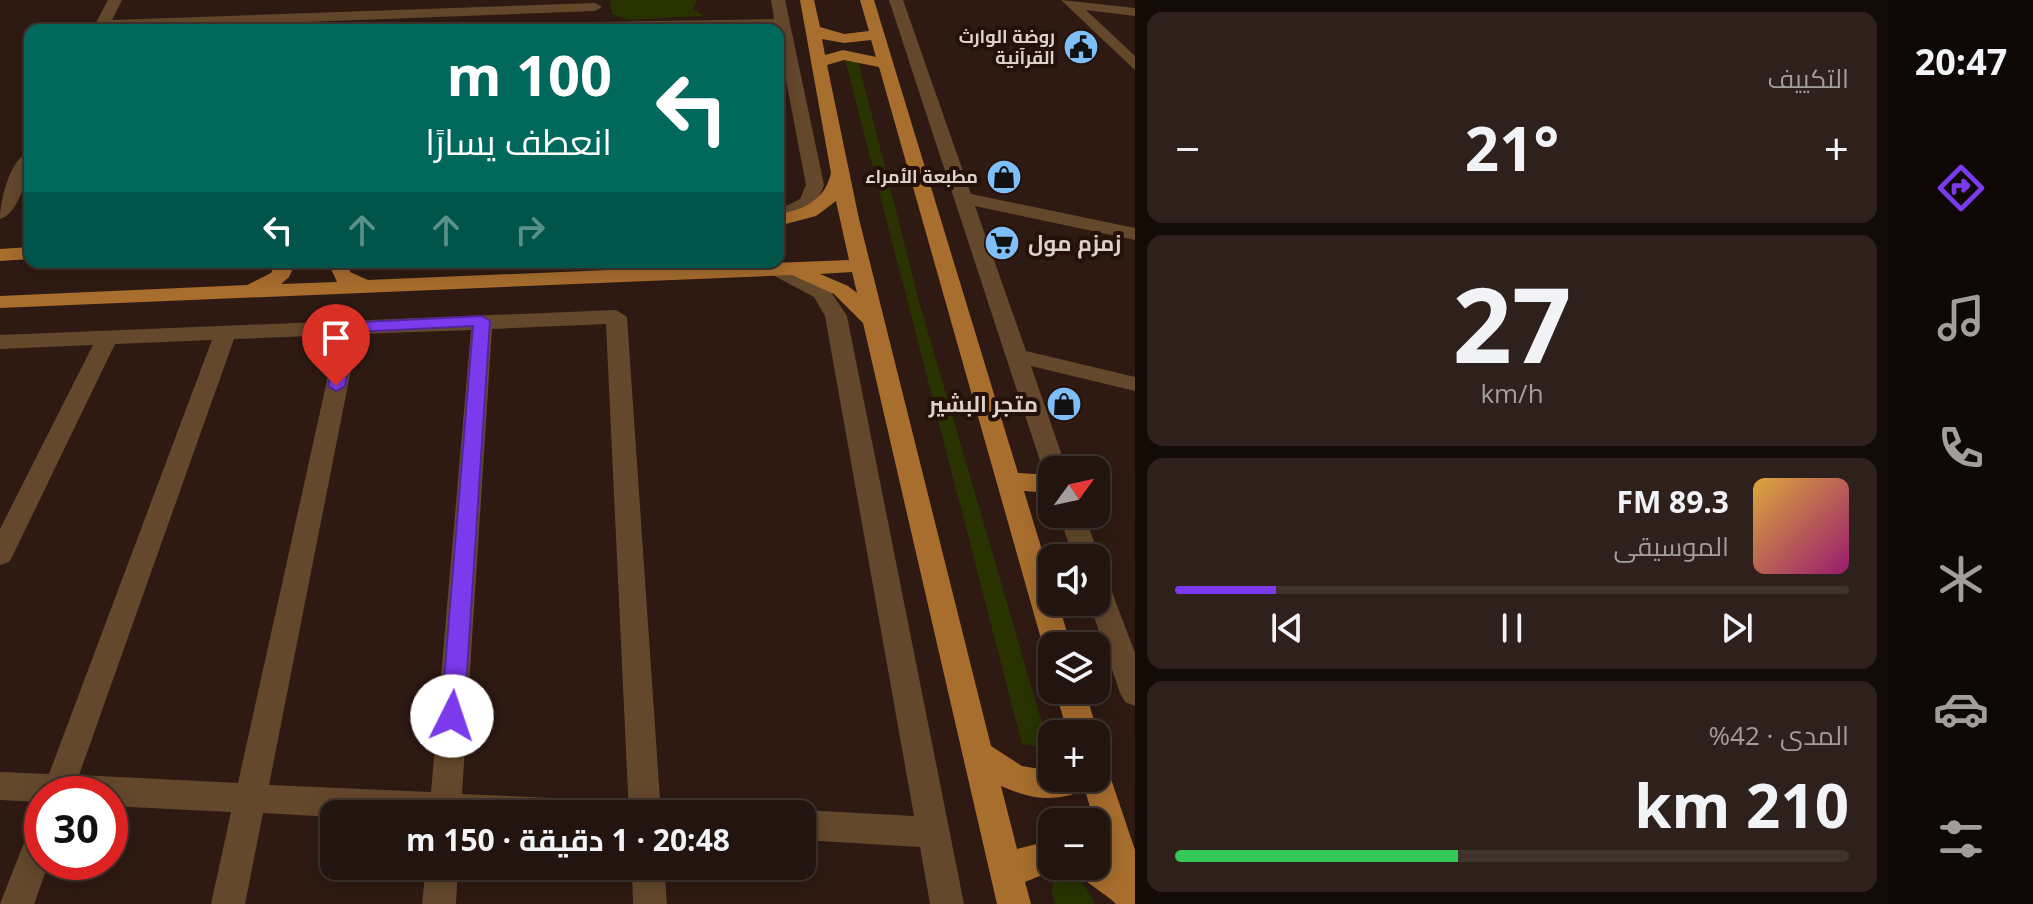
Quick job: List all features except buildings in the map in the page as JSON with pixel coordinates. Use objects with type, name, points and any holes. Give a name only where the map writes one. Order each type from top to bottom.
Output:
[{"type":"main road","points":[[807,0],[849,219],[1010,889]]},
{"type":"main road","points":[[867,0],[1053,632]]},
{"type":"main road","points":[[813,30],[854,39],[876,33]]},
{"type":"main road","points":[[820,62],[843,55],[885,64]]},
{"type":"main road","points":[[784,218],[812,211],[828,201],[837,190],[840,173]]},
{"type":"main road","points":[[784,220],[849,219]]},
{"type":"main road","points":[[0,255],[24,253]]},
{"type":"main road","points":[[0,302],[861,266]]},
{"type":"main road","points":[[241,291],[272,282],[284,268]]},
{"type":"main road","points":[[339,268],[345,279],[373,287]]},
{"type":"main road","points":[[778,270],[809,275],[830,284],[849,296],[874,321]]},
{"type":"main road","points":[[1008,481],[1038,483]]},
{"type":"main road","points":[[976,752],[998,770],[1024,783],[1038,784]]},
{"type":"main road","points":[[1101,792],[1134,900]]},
{"type":"main road","points":[[1010,889],[1026,861],[1038,859]]},
{"type":"main road","points":[[1110,876],[1134,900]]},
{"type":"street","points":[[102,24],[115,0]]},
{"type":"street","points":[[250,20],[256,0]]},
{"type":"street","points":[[745,24],[782,23],[778,0]]},
{"type":"street","points":[[896,0],[1050,456]]},
{"type":"street","points":[[1069,1],[1135,12]]},
{"type":"street","points":[[1069,1],[1135,65]]},
{"type":"street","points":[[175,24],[595,3],[596,24]]},
{"type":"street","points":[[784,54],[786,86],[815,185],[808,202],[784,216]]},
{"type":"street","points":[[0,213],[24,168]]},
{"type":"street","points":[[964,198],[1135,234]]},
{"type":"street","points":[[778,270],[822,293],[836,316],[947,904]]},
{"type":"street","points":[[0,342],[616,317],[644,800]]},
{"type":"street","points":[[446,800],[482,321]]},
{"type":"street","points":[[228,904],[349,327]]},
{"type":"street","points":[[64,776],[226,332]]},
{"type":"street","points":[[0,555],[107,338]]},
{"type":"street","points":[[1017,356],[1135,384]]},
{"type":"street","points":[[1110,610],[1124,635],[1135,693]]},
{"type":"street","points":[[0,786],[24,788]]},
{"type":"street","points":[[128,794],[320,803]]},
{"type":"street","points":[[816,826],[933,832]]},
{"type":"street","points":[[17,904],[26,880]]},
{"type":"street","points":[[439,904],[441,880]]},
{"type":"street","points":[[649,880],[650,904]]},
{"type":"green space","points":[[610,0],[697,0],[693,9],[704,16],[628,20],[612,14]]},
{"type":"green space","points":[[845,60],[858,61],[920,305],[1041,720],[1038,720],[1038,746],[1022,744]]},
{"type":"green space","points":[[1054,880],[1077,880],[1095,904],[1055,904],[1051,890]]},
{"type":"place","name":"روضة الوارث القرآنية","points":[[1081,47]]},
{"type":"place","name":"مطبعة الأمراء","points":[[1004,177]]},
{"type":"place","name":"زمزم مول","points":[[1002,243]]},
{"type":"place","name":"متجر البشير","points":[[1064,404]]},
{"type":"route","points":[[336,386],[349,327],[482,321],[452,716]]}]
